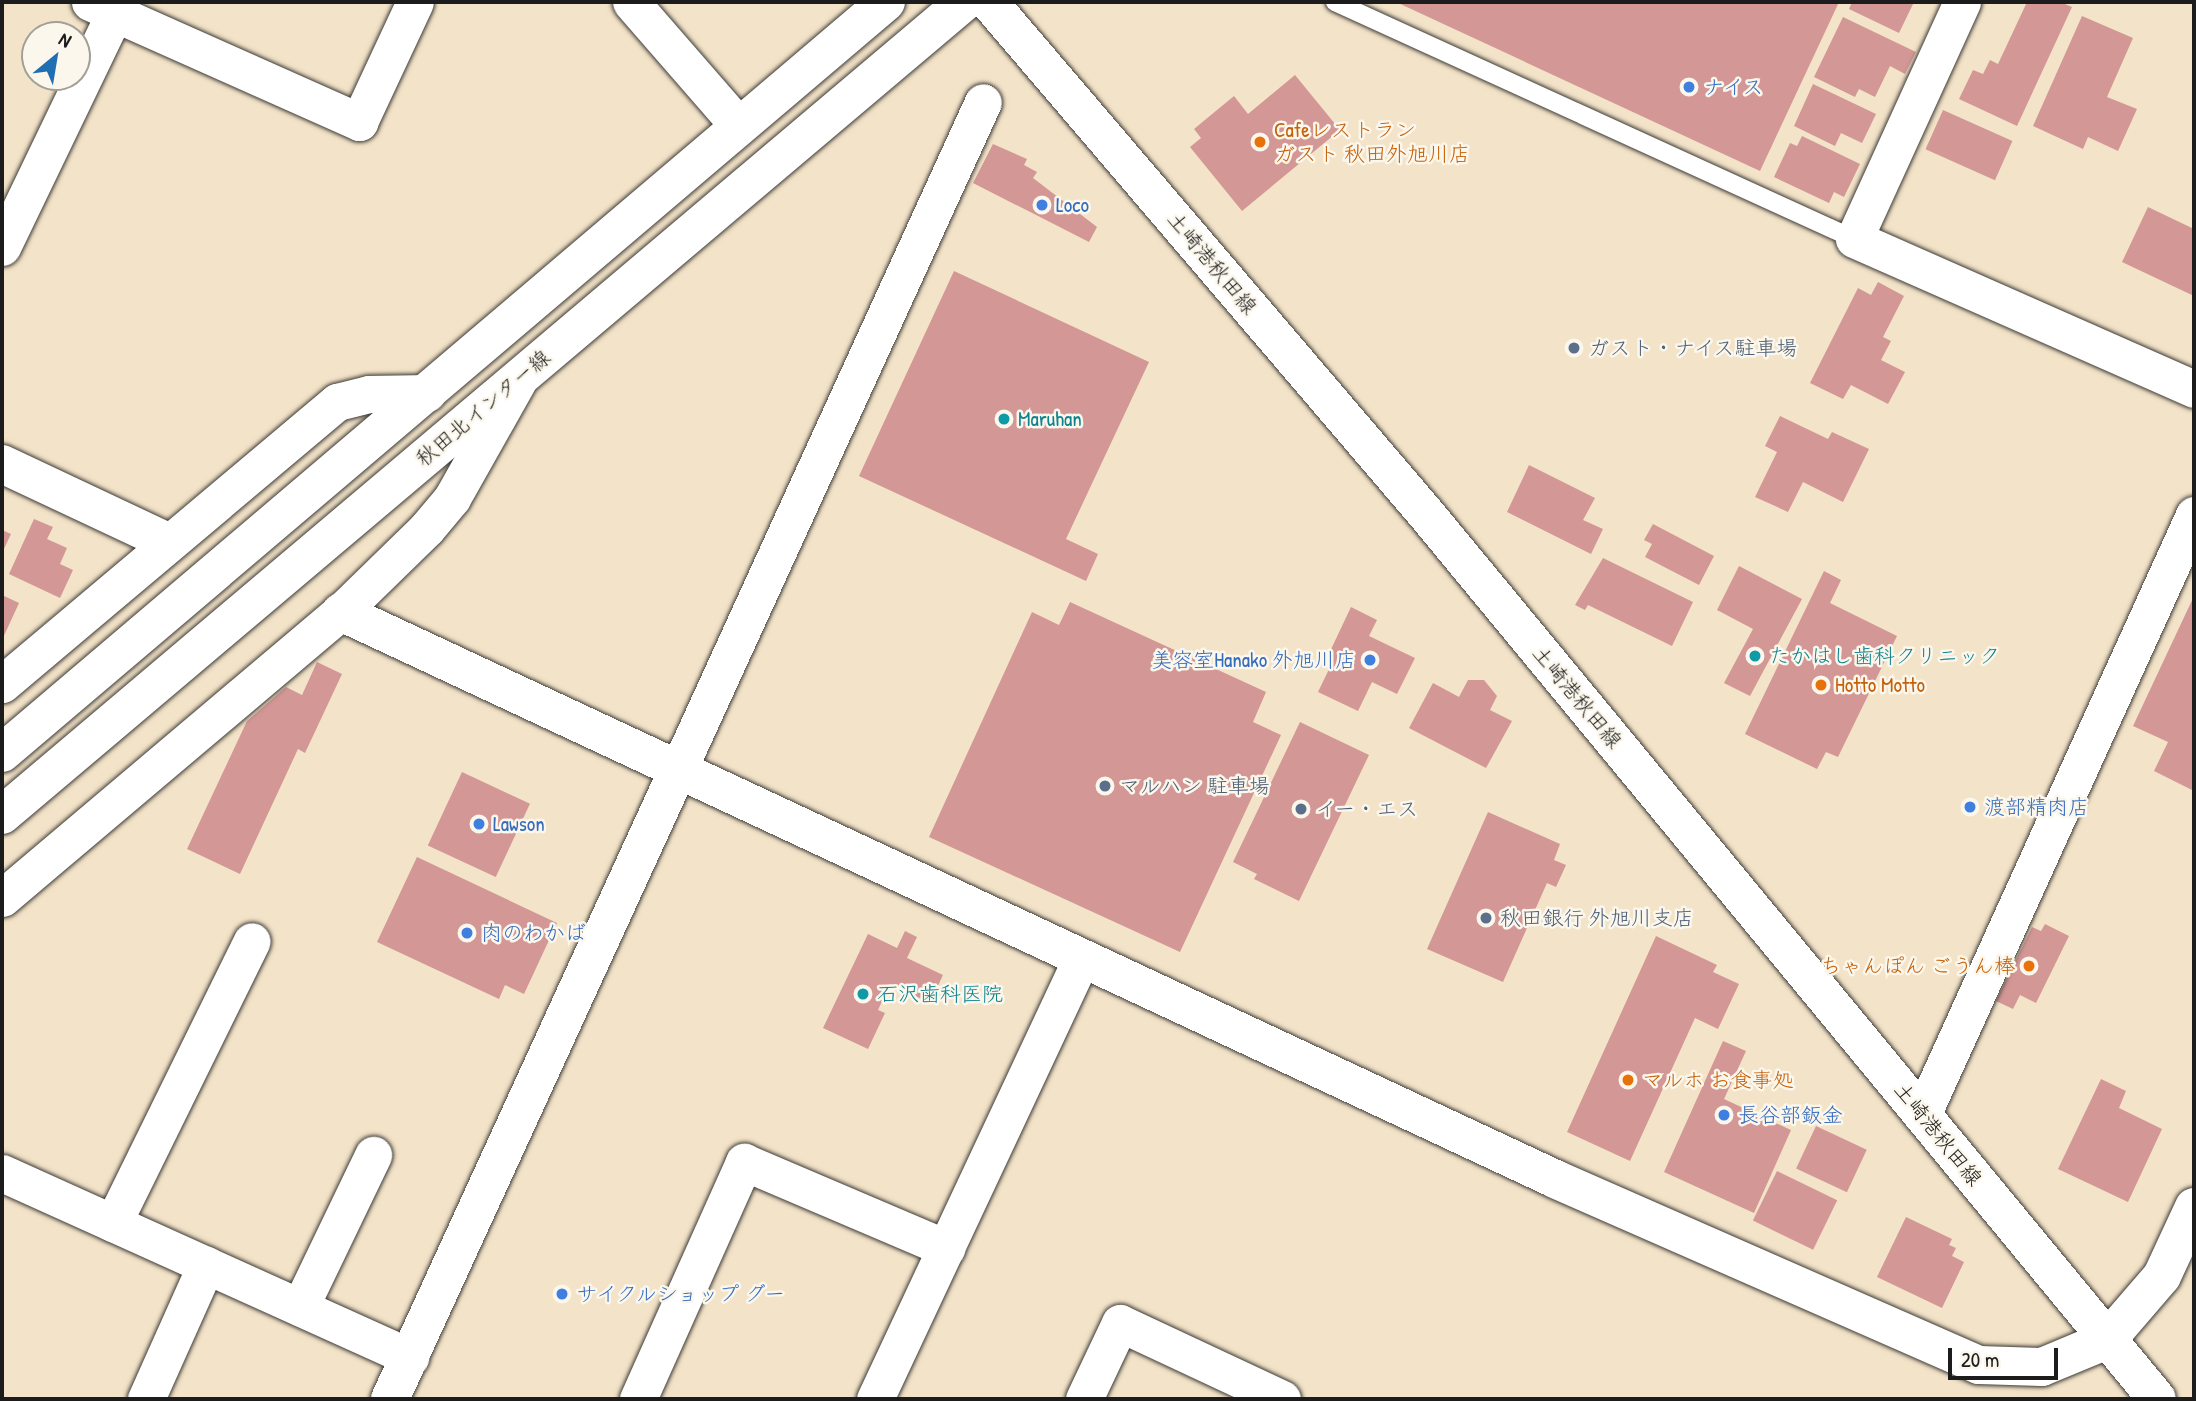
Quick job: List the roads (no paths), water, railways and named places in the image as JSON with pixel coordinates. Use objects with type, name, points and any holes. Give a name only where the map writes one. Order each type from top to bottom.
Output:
[{"type":"main road","points":[[2,753],[886,2]]},
{"type":"main road","name":"秋田北インター線","points":[[2,816],[964,2]]},
{"type":"main road","name":"土崎港秋田線","points":[[989,2],[1427,515],[2157,1399]]},
{"type":"main road","points":[[2,464],[168,542]]},
{"type":"main road","points":[[341,612],[1555,1179],[1979,1366],[2042,1367],[2107,1340],[2162,1276],[2194,1207]]},
{"type":"main road","points":[[390,1399],[678,770]]},
{"type":"street","points":[[2,247],[109,5],[359,122],[415,2]]},
{"type":"street","points":[[631,2],[738,125]]},
{"type":"street","points":[[1962,2],[1854,239],[2194,389]]},
{"type":"street","points":[[678,770],[982,102]]},
{"type":"street","points":[[2,898],[341,612],[438,516],[521,376]]},
{"type":"street","points":[[2,684],[337,402],[369,394],[427,393]]},
{"type":"street","points":[[409,471],[438,516]]},
{"type":"street","points":[[1922,1115],[2194,515]]},
{"type":"street","points":[[113,1223],[252,941]]},
{"type":"street","points":[[875,1399],[1082,958]]},
{"type":"street","points":[[300,1307],[373,1155]]},
{"type":"street","points":[[638,1399],[744,1162],[946,1248]]},
{"type":"street","points":[[2,1173],[410,1357]]},
{"type":"street","points":[[146,1399],[206,1265]]},
{"type":"street","points":[[1084,1399],[1120,1323],[1282,1399]]},
{"type":"lane","points":[[1335,2],[1854,239]]},
{"type":"place","name":"ナイス","points":[[1689,87]]},
{"type":"place","name":"Cafeレストラン ガスト 秋田外旭川店","points":[[1260,142]]},
{"type":"place","name":"Loco","points":[[1042,205]]},
{"type":"place","name":"ガスト・ナイス駐車場","points":[[1574,348]]},
{"type":"place","name":"Maruhan","points":[[1004,419]]},
{"type":"place","name":"たかはし歯科クリニック","points":[[1755,656]]},
{"type":"place","name":"美容室Hanako 外旭川店","points":[[1370,660]]},
{"type":"place","name":"Hotto Motto","points":[[1821,685]]},
{"type":"place","name":"マルハン 駐車場","points":[[1105,786]]},
{"type":"place","name":"渡部精肉店","points":[[1970,807]]},
{"type":"place","name":"イー・エス","points":[[1301,809]]},
{"type":"place","name":"Lawson","points":[[479,824]]},
{"type":"place","name":"秋田銀行 外旭川支店","points":[[1486,918]]},
{"type":"place","name":"肉のわかば","points":[[467,933]]},
{"type":"place","name":"ちゃんぽん ごうん棒","points":[[2029,966]]},
{"type":"place","name":"石沢歯科医院","points":[[863,994]]},
{"type":"place","name":"マルホ お食事処","points":[[1628,1080]]},
{"type":"place","name":"長谷部鈑金","points":[[1724,1115]]},
{"type":"place","name":"サイクルショップ グー","points":[[562,1294]]}]
